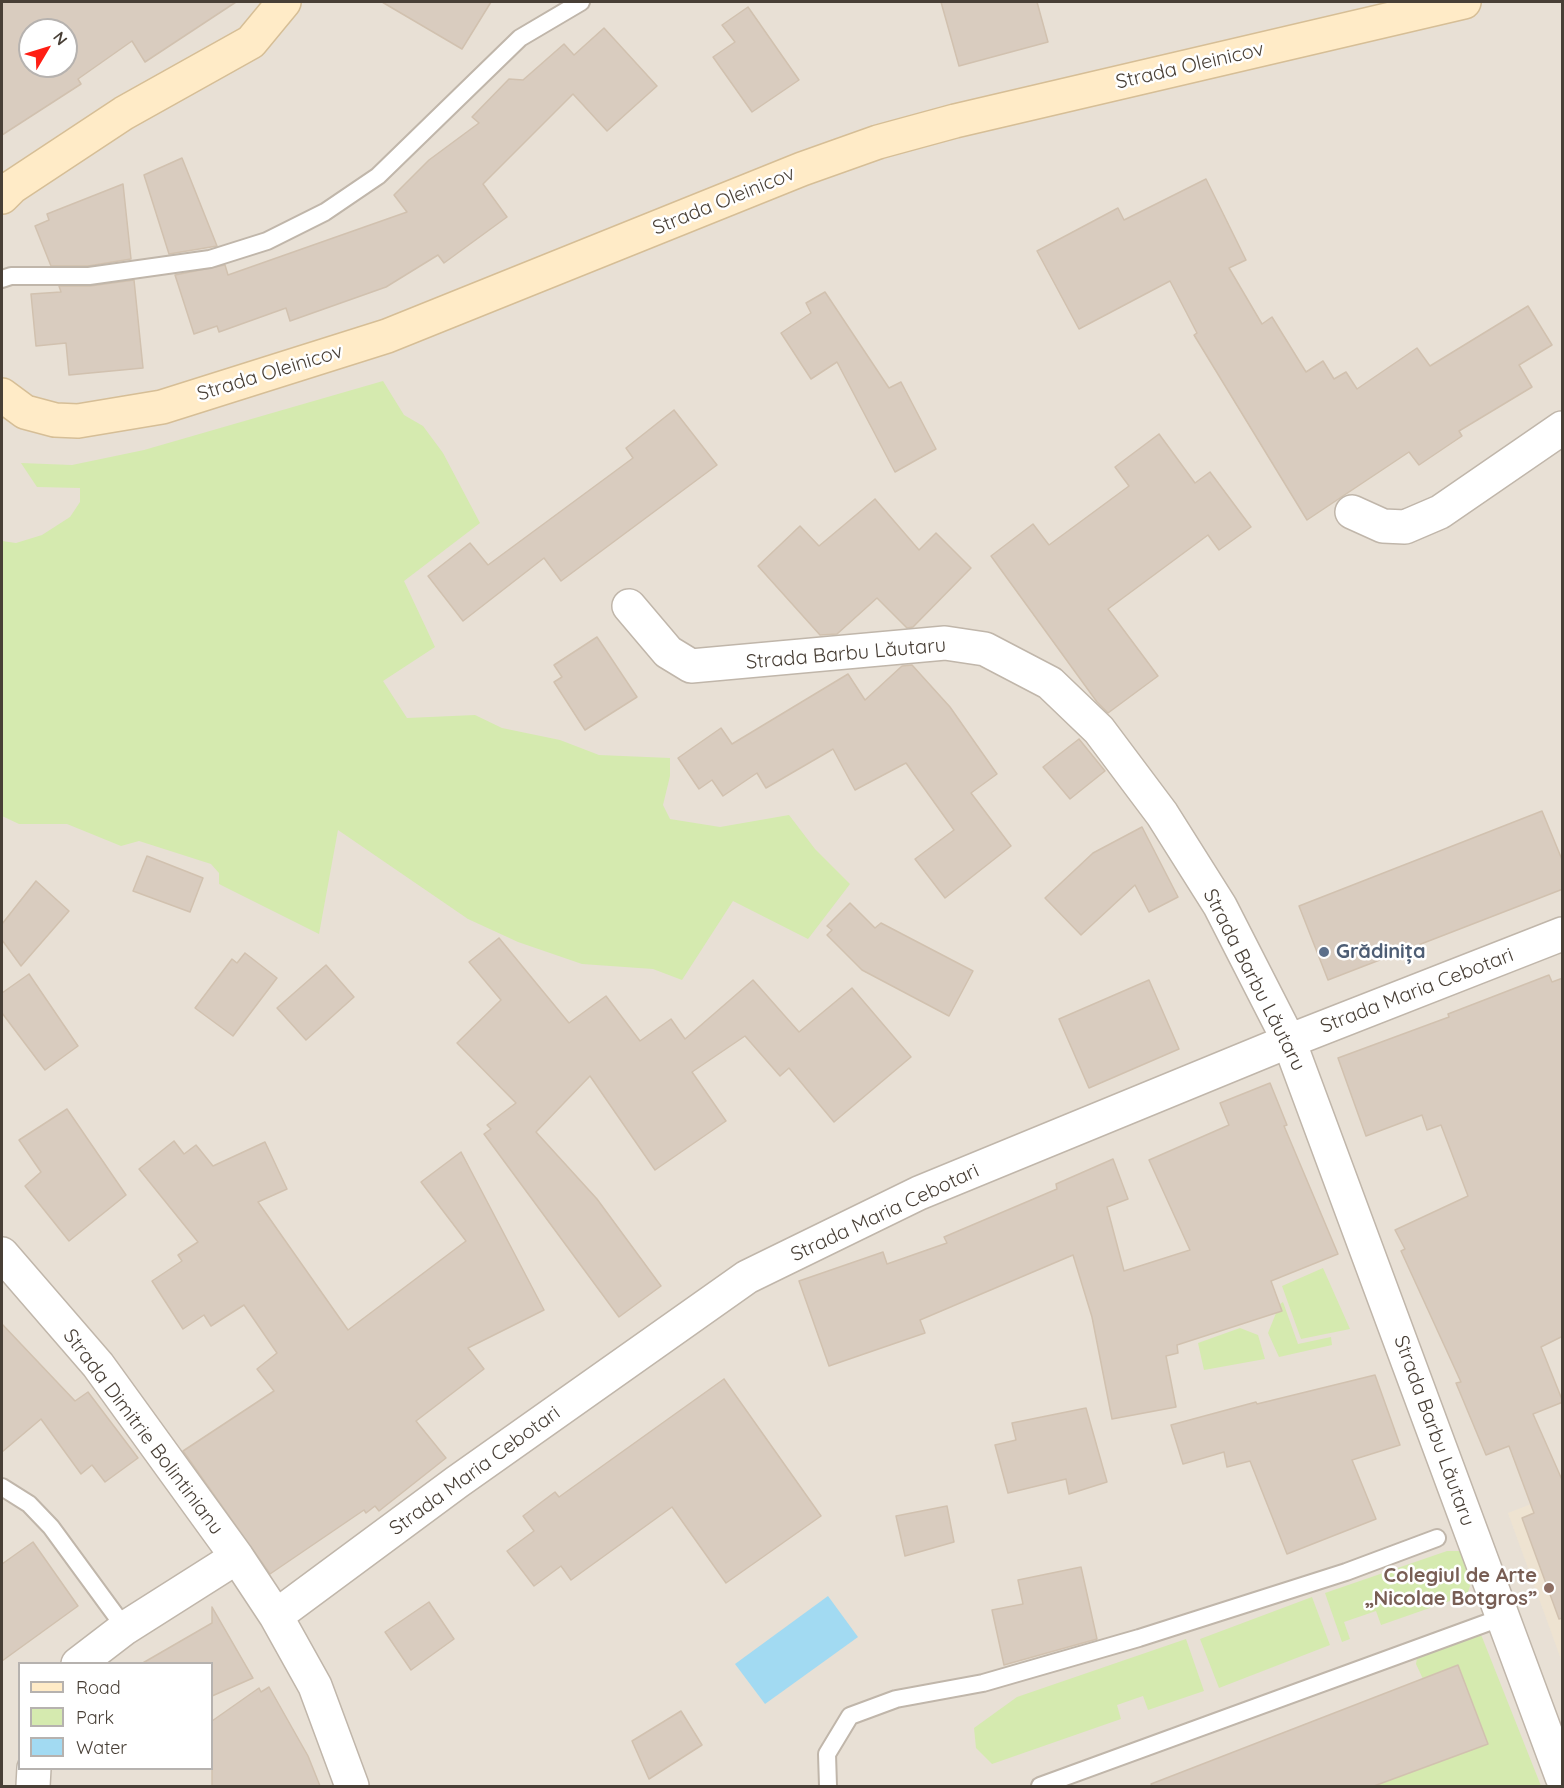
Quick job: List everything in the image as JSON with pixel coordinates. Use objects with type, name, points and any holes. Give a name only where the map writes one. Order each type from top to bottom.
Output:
[{"type":"main road","points":[[2,196],[12,187],[124,113],[251,42],[284,2]]},
{"type":"main road","name":"Strada Oleinicov","points":[[2,395],[26,412],[55,420],[78,421],[162,407],[387,336],[802,169],[878,142],[955,121],[1464,2]]},
{"type":"street","points":[[1352,512],[1383,526],[1405,527],[1440,512],[1563,428]]},
{"type":"street","name":"Strada Barbu Lăutaru","points":[[629,606],[668,652],[692,666],[945,643],[985,649],[1050,683],[1099,730],[1162,814],[1220,906],[1289,1041],[1563,1777]]},
{"type":"street","name":"Strada Maria Cebotari","points":[[276,1616],[457,1482],[747,1277],[919,1193],[1289,1041],[1563,934]]},
{"type":"street","name":"Strada Dimitrie Bolintinianu","points":[[2,1254],[98,1365],[237,1557],[276,1616],[315,1686],[352,1786]]},
{"type":"street","points":[[81,1662],[125,1628],[237,1557]]},
{"type":"street","points":[[33,1786],[34,1770]]},
{"type":"lane","points":[[2,279],[11,276],[89,276],[210,259],[267,241],[325,212],[378,176],[520,39],[581,2]]},
{"type":"lane","points":[[2,1487],[28,1504],[51,1527],[125,1628]]},
{"type":"lane","points":[[828,1786],[827,1755],[850,1716],[896,1699],[983,1683],[1139,1638],[1346,1572],[1437,1538]]},
{"type":"lane","points":[[1040,1786],[1503,1617]]},
{"type":"shaded area","points":[[2,2],[1562,2],[1562,1786],[2,1786]]},
{"type":"shaded area","name":"Colegiul de Arte „Nicolae Botgros”","points":[[1562,1492],[1562,1662],[1508,1513]]},
{"type":"green space","points":[[383,381],[404,415],[423,426],[443,453],[480,523],[404,581],[435,647],[383,681],[407,718],[475,715],[502,728],[560,740],[599,755],[670,758],[670,776],[663,805],[670,819],[720,827],[789,815],[815,849],[850,884],[808,939],[733,901],[682,980],[653,969],[582,964],[518,942],[468,919],[338,830],[319,934],[219,884],[219,873],[211,864],[139,841],[121,846],[67,824],[19,824],[2,816],[2,541],[16,543],[42,535],[70,517],[80,502],[80,488],[37,487],[21,463],[72,465],[144,450]]},
{"type":"green space","points":[[1323,1268],[1350,1329],[1301,1339],[1282,1286]]},
{"type":"green space","points":[[1283,1302],[1298,1344],[1331,1337],[1332,1345],[1279,1357],[1268,1333],[1276,1313],[1282,1310],[1280,1304]]},
{"type":"green space","points":[[1240,1328],[1258,1335],[1265,1359],[1204,1370],[1198,1343]]},
{"type":"green space","points":[[1447,1551],[1460,1551],[1474,1574],[1467,1595],[1381,1625],[1376,1611],[1344,1622],[1350,1639],[1342,1642],[1325,1593]]},
{"type":"green space","points":[[1312,1597],[1330,1645],[1219,1688],[1200,1639]]},
{"type":"green space","points":[[1473,1623],[1482,1637],[1541,1786],[1374,1786],[1487,1744],[1423,1679],[1416,1664],[1420,1642]]},
{"type":"green space","points":[[1186,1639],[1204,1691],[1148,1710],[1143,1696],[1117,1705],[1121,1719],[992,1764],[976,1748],[974,1728],[1017,1697]]},
{"type":"water","points":[[828,1596],[858,1637],[765,1704],[735,1664]]},
{"type":"building","points":[[2,2],[236,2],[145,62],[132,41],[78,79],[81,84],[2,135]]},
{"type":"building","points":[[382,2],[491,2],[462,49]]},
{"type":"building","points":[[941,2],[1037,2],[1048,42],[959,66]]},
{"type":"building","points":[[748,7],[799,80],[752,112],[713,57],[735,42],[722,25]]},
{"type":"building","points":[[604,28],[657,86],[607,131],[573,94],[483,184],[507,217],[444,263],[438,255],[386,287],[290,321],[286,308],[219,332],[217,326],[194,334],[175,275],[225,265],[228,275],[407,212],[394,195],[429,160],[479,123],[472,117],[509,79],[523,80],[564,44],[574,55]]},
{"type":"building","points":[[182,158],[217,246],[169,254],[144,175]]},
{"type":"building","points":[[1206,179],[1246,260],[1229,268],[1262,324],[1272,317],[1306,372],[1323,361],[1334,379],[1346,372],[1357,389],[1417,348],[1430,366],[1528,306],[1552,345],[1519,365],[1532,387],[1459,431],[1462,436],[1419,465],[1409,452],[1307,520],[1194,335],[1197,333],[1170,281],[1079,329],[1037,251],[1118,208],[1124,220]]},
{"type":"building","points":[[123,184],[131,259],[88,266],[51,266],[35,226],[49,220],[47,214]]},
{"type":"building","points":[[134,280],[143,368],[69,375],[66,343],[36,346],[31,294],[61,292],[59,286],[90,286]]},
{"type":"building","points":[[825,292],[889,388],[901,382],[936,449],[895,472],[837,362],[811,379],[781,333],[811,313],[806,303]]},
{"type":"building","points":[[674,410],[717,465],[561,581],[544,558],[463,621],[428,576],[470,543],[488,565],[633,458],[626,448]]},
{"type":"building","points":[[1159,434],[1195,483],[1210,472],[1251,527],[1219,550],[1208,535],[1108,609],[1158,676],[1108,713],[1097,702],[991,556],[1033,524],[1049,545],[1129,486],[1115,467]]},
{"type":"building","points":[[875,499],[919,550],[936,533],[971,568],[913,627],[907,628],[877,598],[837,634],[820,635],[758,566],[800,526],[819,546]]},
{"type":"building","points":[[597,637],[637,697],[585,730],[554,682],[562,677],[554,665]]},
{"type":"building","points":[[912,665],[950,707],[997,774],[971,793],[1011,846],[945,898],[915,859],[954,830],[906,763],[855,790],[833,749],[766,788],[757,773],[723,796],[712,780],[699,789],[678,758],[721,728],[732,744],[848,674],[865,700],[902,666]]},
{"type":"building","points":[[1079,739],[1105,771],[1070,799],[1043,767]]},
{"type":"building","points":[[1542,811],[1563,862],[1563,889],[1328,980],[1299,906]]},
{"type":"building","points":[[1142,827],[1178,897],[1149,912],[1135,885],[1081,935],[1045,898],[1093,853]]},
{"type":"building","points":[[147,856],[203,878],[190,912],[133,891]]},
{"type":"building","points":[[36,881],[69,911],[21,966],[2,940],[2,924]]},
{"type":"building","points":[[850,903],[875,928],[881,923],[973,971],[949,1016],[862,970],[827,935],[832,930],[827,926]]},
{"type":"building","points":[[499,938],[569,1023],[606,996],[640,1041],[671,1019],[685,1039],[753,980],[799,1032],[852,988],[911,1057],[834,1122],[789,1068],[780,1076],[745,1036],[692,1072],[726,1121],[655,1170],[590,1076],[536,1132],[597,1199],[661,1286],[619,1317],[484,1134],[491,1129],[487,1125],[516,1103],[457,1043],[501,1000],[469,962]]},
{"type":"building","points":[[245,953],[277,978],[233,1036],[195,1008],[232,959],[237,963]]},
{"type":"building","points":[[326,965],[354,997],[306,1040],[277,1008]]},
{"type":"building","points":[[29,974],[78,1046],[45,1070],[2,1013],[2,993]]},
{"type":"building","points":[[1549,975],[1552,982],[1563,978],[1563,1336],[1541,1347],[1563,1402],[1533,1414],[1563,1482],[1563,1618],[1559,1619],[1522,1518],[1534,1513],[1509,1446],[1486,1455],[1456,1383],[1461,1382],[1401,1251],[1405,1249],[1395,1230],[1468,1196],[1441,1125],[1427,1130],[1422,1115],[1366,1136],[1338,1058],[1449,1017],[1448,1014]]},
{"type":"building","points":[[1149,980],[1179,1049],[1089,1088],[1059,1019]]},
{"type":"building","points":[[1270,1083],[1287,1125],[1284,1126],[1338,1254],[1271,1281],[1282,1311],[1177,1345],[1178,1353],[1166,1356],[1176,1407],[1112,1419],[1092,1317],[1073,1255],[920,1320],[925,1333],[829,1366],[799,1281],[883,1252],[887,1264],[947,1243],[944,1237],[1057,1189],[1056,1184],[1113,1159],[1128,1199],[1107,1207],[1124,1271],[1190,1250],[1149,1160],[1229,1125],[1220,1103]]},
{"type":"building","points":[[67,1109],[126,1195],[69,1241],[25,1186],[41,1172],[19,1140]]},
{"type":"building","points":[[174,1141],[184,1154],[196,1145],[213,1166],[265,1142],[287,1189],[258,1202],[348,1330],[466,1241],[421,1182],[461,1152],[544,1310],[468,1348],[484,1369],[416,1421],[446,1458],[379,1511],[375,1506],[366,1513],[364,1510],[270,1574],[183,1451],[274,1391],[257,1369],[277,1353],[244,1305],[211,1326],[204,1315],[183,1329],[152,1281],[182,1261],[178,1255],[198,1242],[139,1169]]},
{"type":"building","points":[[2,1324],[75,1401],[88,1392],[138,1458],[105,1482],[92,1465],[81,1474],[41,1419],[2,1452]]},
{"type":"building","points":[[1375,1375],[1400,1445],[1352,1460],[1376,1519],[1287,1554],[1250,1461],[1227,1467],[1224,1452],[1183,1464],[1171,1425],[1256,1402],[1257,1404]]},
{"type":"building","points":[[724,1379],[821,1516],[726,1583],[672,1507],[571,1580],[561,1566],[534,1586],[507,1551],[534,1531],[523,1516],[555,1492],[559,1497]]},
{"type":"building","points":[[1086,1408],[1107,1482],[1069,1494],[1066,1479],[1008,1493],[995,1445],[1016,1440],[1012,1423]]},
{"type":"building","points":[[947,1506],[954,1542],[905,1556],[896,1516]]},
{"type":"building","points":[[33,1542],[78,1606],[2,1661],[2,1564]]},
{"type":"building","points":[[1081,1567],[1097,1639],[1004,1665],[992,1610],[1023,1604],[1018,1580]]},
{"type":"building","points":[[429,1602],[454,1639],[411,1670],[385,1632]]},
{"type":"building","points":[[212,1607],[253,1678],[213,1696],[213,1662],[144,1662],[212,1623]]},
{"type":"building","points":[[1458,1665],[1488,1744],[1374,1786],[1152,1786],[1151,1784]]},
{"type":"building","points":[[269,1687],[308,1756],[320,1786],[212,1786],[213,1720],[259,1688],[261,1692]]},
{"type":"building","points":[[681,1711],[702,1745],[649,1779],[632,1741]]},
{"type":"place","name":"Grădinița","points":[[1324,952]]},
{"type":"place","name":"Colegiul de Arte „Nicolae Botgros”","points":[[1549,1588]]}]
